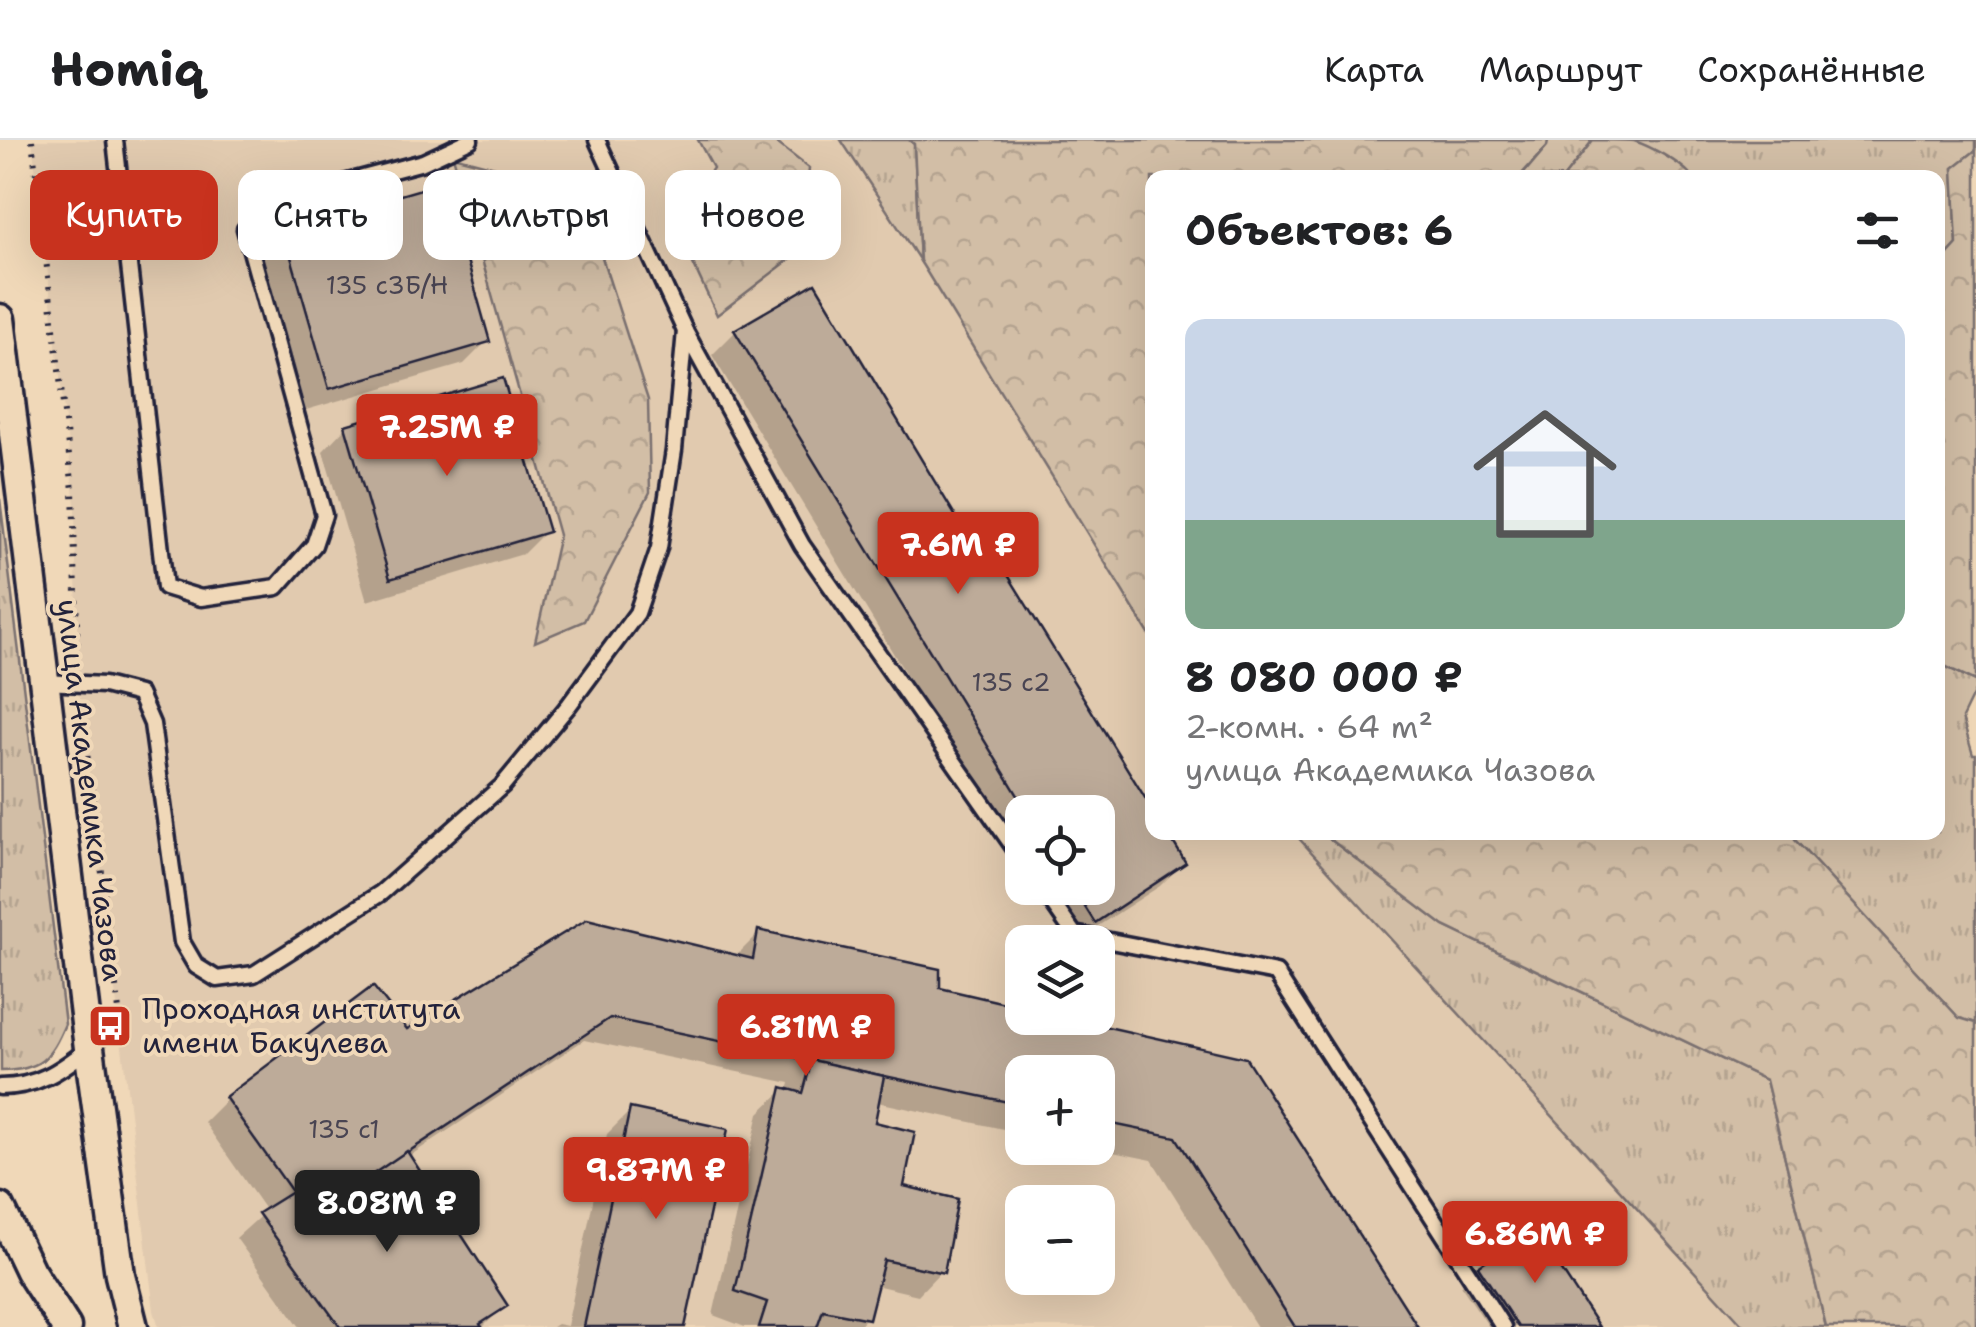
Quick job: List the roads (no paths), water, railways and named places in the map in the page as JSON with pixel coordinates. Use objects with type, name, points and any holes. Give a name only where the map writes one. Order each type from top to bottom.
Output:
[{"type":"street","name":"улица Академика Чазова","points":[[0,319],[89,1048],[120,1275],[133,1327]]},
{"type":"street","points":[[0,1208],[30,1271],[66,1327]]},
{"type":"lane","points":[[115,140],[166,587],[201,598],[277,587],[314,545],[324,515],[245,229],[269,203],[424,162],[470,140]]},
{"type":"lane","points":[[597,140],[685,331],[802,544],[1005,836]]},
{"type":"lane","points":[[44,682],[104,685],[139,694],[152,724],[182,942],[196,966],[217,979],[254,974],[381,893],[502,786],[637,614],[659,548],[674,450],[685,331]]},
{"type":"lane","points":[[1054,905],[1074,934],[1276,973],[1503,1327]]},
{"type":"lane","points":[[0,1086],[23,1087],[58,1074],[89,1048]]},
{"type":"place","name":"Проходная института имени Бакулева","points":[[110,1026]]}]
